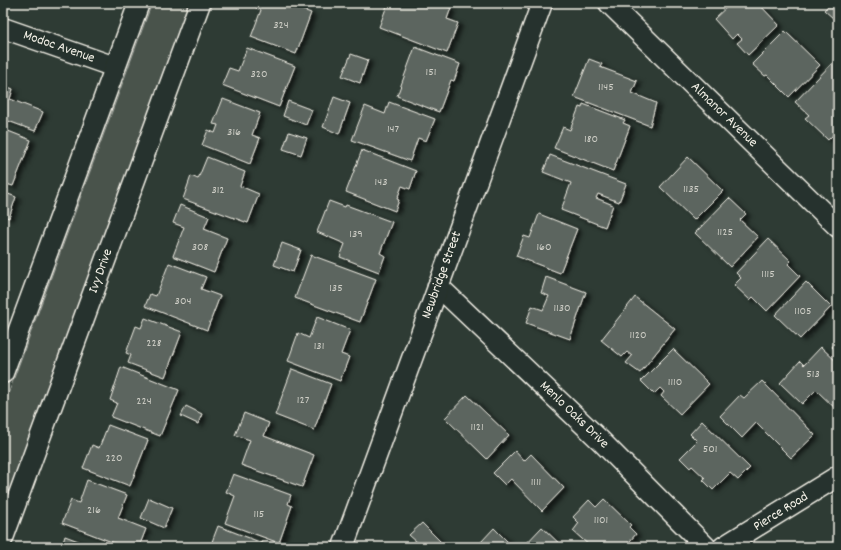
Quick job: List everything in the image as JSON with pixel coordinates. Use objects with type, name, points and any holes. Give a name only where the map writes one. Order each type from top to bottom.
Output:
[{"type":"street","points":[[3,373],[7,347],[139,3]]},
{"type":"street","name":"Ivy Drive","points":[[3,538],[200,3]]},
{"type":"street","name":"Newbridge Street","points":[[343,547],[542,3]]},
{"type":"street","name":"Almanor Avenue","points":[[609,3],[838,228]]},
{"type":"street","name":"Modoc Avenue","points":[[3,28],[115,67]]},
{"type":"street","name":"Menlo Oaks Drive","points":[[438,286],[601,441],[706,547]]},
{"type":"street","name":"Pierce Road","points":[[723,547],[838,476]]},
{"type":"shaded area","points":[[152,3],[190,3],[3,512],[3,408]]},
{"type":"building","points":[[257,3],[285,3],[311,13],[296,54],[251,37],[261,10],[256,8]]},
{"type":"building","points":[[388,3],[437,3],[451,8],[447,19],[458,23],[447,53],[379,27]]},
{"type":"building","points":[[731,3],[758,3],[779,25],[748,55],[737,43],[742,39],[737,34],[732,39],[714,19]]},
{"type":"building","points":[[831,3],[838,8],[838,15],[834,19],[824,10]]},
{"type":"building","points":[[785,31],[820,65],[789,97],[767,75],[765,76],[752,64]]},
{"type":"building","points":[[415,47],[460,64],[454,81],[451,80],[439,112],[397,96]]},
{"type":"building","points":[[247,48],[295,66],[279,107],[222,85],[229,68],[238,71]]},
{"type":"building","points":[[351,54],[368,60],[360,83],[342,76]]},
{"type":"building","points":[[589,59],[602,64],[600,67],[637,81],[632,93],[656,103],[650,126],[574,97]]},
{"type":"building","points":[[836,59],[838,61],[838,87],[836,89],[838,91],[838,130],[828,140],[805,118],[809,115],[795,102]]},
{"type":"building","points":[[3,85],[13,89],[10,99],[43,112],[35,131],[3,119]]},
{"type":"building","points":[[334,97],[350,103],[339,134],[323,127]]},
{"type":"building","points":[[223,99],[260,113],[252,135],[260,138],[250,164],[202,145],[208,130],[215,133],[218,125],[213,124]]},
{"type":"building","points":[[288,101],[312,110],[306,125],[283,116]]},
{"type":"building","points":[[389,102],[435,119],[426,141],[418,138],[410,161],[352,140],[365,106],[385,114]]},
{"type":"building","points":[[583,104],[625,120],[623,123],[630,126],[613,171],[554,148],[563,127],[570,130],[579,107],[582,108]]},
{"type":"building","points":[[3,129],[31,140],[13,186],[3,183]]},
{"type":"building","points":[[289,132],[307,138],[301,155],[283,149]]},
{"type":"building","points":[[362,150],[416,171],[410,189],[402,186],[397,199],[399,200],[395,211],[346,192]]},
{"type":"building","points":[[550,155],[626,184],[619,202],[598,194],[596,198],[613,205],[605,227],[561,210],[571,183],[543,172]]},
{"type":"building","points":[[207,157],[245,172],[240,186],[259,194],[248,223],[183,199],[191,176],[198,179]]},
{"type":"building","points":[[688,157],[723,191],[694,220],[660,187]]},
{"type":"building","points":[[3,192],[16,197],[9,218],[3,216]]},
{"type":"building","points":[[729,198],[746,214],[740,220],[758,237],[730,267],[695,233]]},
{"type":"building","points":[[329,201],[345,207],[346,205],[392,222],[380,253],[385,256],[379,272],[340,257],[345,244],[317,232]]},
{"type":"building","points":[[180,205],[209,217],[204,229],[227,238],[214,272],[173,256],[184,227],[173,223]]},
{"type":"building","points":[[539,214],[577,229],[560,273],[516,256],[524,236],[530,238]]},
{"type":"building","points":[[768,239],[791,261],[788,264],[800,276],[767,311],[753,297],[750,300],[734,285],[741,278],[736,273]]},
{"type":"building","points":[[282,243],[301,250],[293,272],[274,265]]},
{"type":"building","points":[[311,255],[376,279],[360,322],[295,298]]},
{"type":"building","points":[[169,263],[206,277],[201,289],[220,296],[207,330],[145,306],[150,294],[156,296]]},
{"type":"building","points":[[546,277],[586,292],[570,339],[526,323],[532,306],[543,310],[549,296],[541,293]]},
{"type":"building","points":[[806,282],[831,307],[800,339],[775,315]]},
{"type":"building","points":[[635,297],[675,329],[640,373],[626,363],[632,356],[627,352],[622,357],[601,340]]},
{"type":"building","points":[[317,317],[350,330],[341,354],[349,357],[340,381],[288,361],[298,333],[309,338]]},
{"type":"building","points":[[145,318],[182,332],[165,377],[128,363],[131,355],[126,353],[136,326],[141,328]]},
{"type":"building","points":[[838,340],[838,353],[832,347]]},
{"type":"building","points":[[821,347],[838,363],[838,411],[816,390],[802,404],[780,383],[800,361],[804,365]]},
{"type":"building","points":[[673,349],[709,384],[680,414],[661,396],[664,392],[660,388],[654,394],[641,381]]},
{"type":"building","points":[[121,367],[179,390],[160,436],[111,417],[117,403],[110,400]]},
{"type":"building","points":[[292,369],[331,384],[314,430],[275,415]]},
{"type":"building","points":[[762,381],[815,435],[791,458],[756,423],[742,438],[720,416],[740,395],[744,398]]},
{"type":"building","points":[[467,395],[509,435],[487,459],[445,418]]},
{"type":"building","points":[[186,406],[202,414],[198,424],[181,416]]},
{"type":"building","points":[[244,413],[269,423],[264,436],[314,455],[302,487],[241,465],[250,440],[235,435]]},
{"type":"building","points":[[702,421],[750,468],[738,480],[730,473],[713,490],[703,480],[705,478],[692,466],[690,468],[680,458],[697,441],[690,434]]},
{"type":"building","points":[[108,425],[148,440],[130,486],[83,468],[92,445],[99,448]]},
{"type":"building","points":[[515,451],[524,461],[531,454],[564,488],[542,511],[511,479],[505,485],[493,473]]},
{"type":"building","points":[[233,474],[291,495],[288,504],[292,506],[279,543],[225,523],[235,496],[226,492]]},
{"type":"building","points":[[87,480],[127,495],[118,518],[146,529],[139,547],[125,547],[62,523],[71,500],[79,503]]},
{"type":"building","points":[[149,498],[172,508],[164,528],[141,518]]},
{"type":"building","points":[[604,499],[631,525],[629,527],[636,534],[625,547],[591,547],[573,531],[579,523],[573,517],[589,500],[596,507]]},
{"type":"building","points":[[422,523],[446,547],[414,547],[418,543],[409,535]]},
{"type":"building","points":[[218,526],[270,546],[270,547],[210,547]]},
{"type":"building","points":[[542,527],[563,547],[523,547]]},
{"type":"building","points":[[494,528],[511,545],[510,547],[486,547],[481,542]]},
{"type":"building","points":[[65,536],[94,547],[56,547],[57,544],[62,546]]}]
